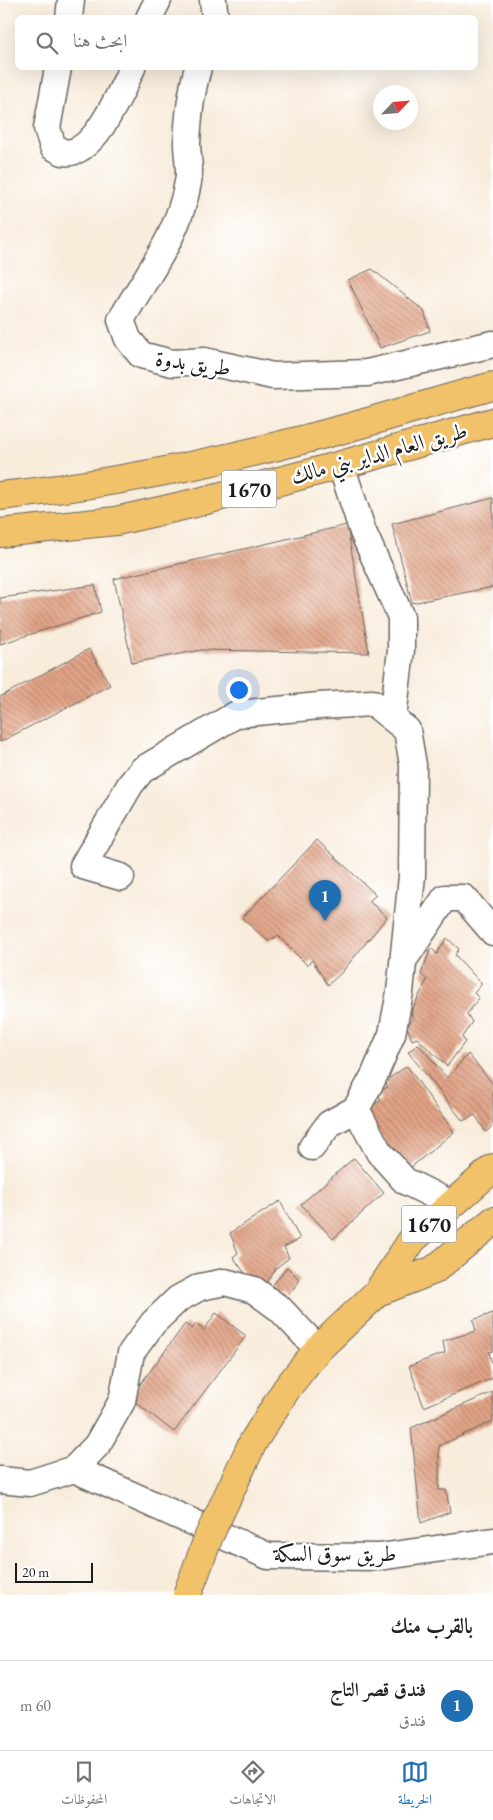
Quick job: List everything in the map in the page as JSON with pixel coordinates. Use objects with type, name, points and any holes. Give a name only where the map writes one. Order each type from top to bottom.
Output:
[{"type":"highway","name":"طريق العام الداير بني مالك","points":[[0,496],[118,480],[241,454],[346,428],[493,386]]},
{"type":"highway","name":"طريق العام الداير بني مالك","points":[[0,533],[116,521],[195,503],[341,465],[493,422]]},
{"type":"highway","name":"1670","points":[[378,1292],[412,1240],[450,1204],[493,1168]]},
{"type":"highway","name":"1670","points":[[378,1292],[434,1270],[493,1221]]},
{"type":"highway","points":[[187,1595],[209,1536],[253,1442],[287,1388],[318,1349],[378,1292]]},
{"type":"street","points":[[69,15],[71,0]]},
{"type":"street","points":[[150,15],[158,0]]},
{"type":"street","points":[[213,0],[215,15]]},
{"type":"street","points":[[58,70],[47,128],[53,147],[65,152],[81,148],[108,117],[131,70]]},
{"type":"street","name":"طريق بدوة","points":[[197,70],[193,84],[187,142],[189,180],[182,206],[173,234],[121,320],[128,339],[141,355],[172,363],[204,361],[273,376],[367,373],[493,344]]},
{"type":"street","points":[[341,465],[363,532],[401,617],[401,650],[393,718]]},
{"type":"street","points":[[122,877],[82,866],[130,785],[142,770],[237,714],[374,703],[407,730],[413,765],[412,876],[405,957],[392,1034],[374,1076],[356,1109],[329,1124],[312,1147]]},
{"type":"street","points":[[405,957],[445,898],[464,898],[493,932]]},
{"type":"street","points":[[356,1109],[379,1152],[406,1181],[450,1204]]},
{"type":"street","points":[[0,1480],[30,1483],[74,1469],[97,1445],[122,1401],[132,1353],[153,1322],[178,1299],[200,1287],[225,1282],[254,1290],[280,1309],[318,1349]]},
{"type":"street","name":"طريق سوق السكة","points":[[74,1469],[268,1556],[379,1557],[493,1541]]},
{"type":"building","points":[[372,269],[424,311],[430,331],[380,348],[348,280]]},
{"type":"building","points":[[493,498],[493,587],[412,603],[392,524]]},
{"type":"building","points":[[347,525],[369,653],[201,650],[132,663],[114,579]]},
{"type":"building","points":[[95,585],[101,612],[0,644],[0,598]]},
{"type":"building","points":[[89,649],[110,685],[0,742],[0,697]]},
{"type":"building","points":[[317,840],[376,895],[369,901],[387,917],[342,972],[328,985],[312,960],[307,965],[278,936],[268,941],[242,918]]},
{"type":"building","points":[[447,938],[459,949],[455,955],[482,984],[474,993],[479,998],[467,1014],[472,1022],[462,1037],[465,1042],[447,1066],[417,1038],[412,1040],[407,1027],[413,1019],[411,1012],[427,980],[421,974],[431,948],[437,954]]},
{"type":"building","points":[[418,1044],[447,1078],[468,1054],[493,1084],[493,1125],[486,1132],[475,1115],[463,1121],[408,1052]]},
{"type":"building","points":[[407,1066],[454,1132],[404,1173],[365,1111],[381,1100],[378,1092],[388,1087],[385,1081]]},
{"type":"building","points":[[354,1158],[384,1193],[333,1239],[301,1204]]},
{"type":"building","points":[[280,1201],[300,1239],[284,1247],[289,1258],[277,1267],[263,1289],[247,1276],[233,1257],[238,1253],[230,1233]]},
{"type":"building","points":[[287,1267],[300,1280],[287,1297],[283,1293],[275,1295],[272,1286]]},
{"type":"building","points":[[216,1313],[246,1336],[174,1432],[130,1398],[185,1324],[192,1329],[196,1324],[204,1330]]},
{"type":"building","points":[[493,1313],[493,1351],[489,1352],[493,1368],[493,1378],[424,1407],[409,1366],[445,1353],[443,1341],[476,1331],[473,1320]]},
{"type":"building","points":[[493,1392],[493,1421],[439,1446],[439,1490],[446,1490],[450,1512],[421,1523],[411,1428]]},
{"type":"place","name":"فندق قصر التاج","points":[[325,921]]}]
